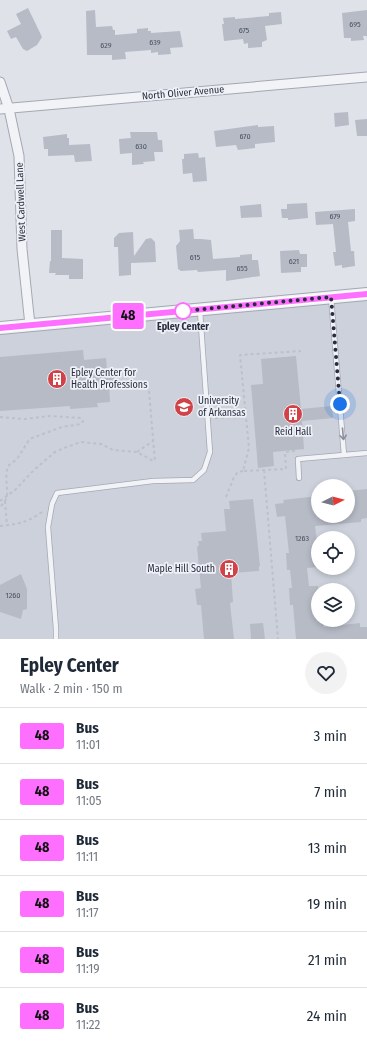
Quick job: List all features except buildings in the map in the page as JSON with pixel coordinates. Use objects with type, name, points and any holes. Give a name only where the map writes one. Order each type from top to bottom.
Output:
[{"type":"street","name":"North Oliver Avenue","points":[[4,109],[367,77]]},
{"type":"street","name":"West Cardwell Lane","points":[[0,82],[4,109],[19,156],[22,249],[30,325]]},
{"type":"street","points":[[0,328],[367,294]]},
{"type":"lane","points":[[331,297],[344,455]]},
{"type":"lane","points":[[56,639],[48,527],[52,504],[57,493],[153,481],[193,480],[204,470],[210,452],[200,310]]},
{"type":"lane","points":[[299,478],[298,459],[367,453]]},
{"type":"path","points":[[243,471],[249,448],[240,355],[301,351]]},
{"type":"path","points":[[0,501],[15,490],[34,470],[55,452],[81,442],[101,444],[113,450],[137,452],[155,462],[149,391]]},
{"type":"path","points":[[0,417],[24,419],[50,416],[78,417],[83,421],[81,424],[68,427],[62,426],[29,440],[20,456],[8,466],[5,502],[7,526]]},
{"type":"path","points":[[218,418],[245,417]]},
{"type":"path","points":[[137,452],[153,441]]},
{"type":"path","points":[[226,497],[234,477],[238,472],[286,469],[285,452],[297,451]]},
{"type":"path","points":[[264,470],[278,639]]},
{"type":"path","points":[[0,507],[5,502]]},
{"type":"path","points":[[0,526],[19,524],[29,521],[42,512]]},
{"type":"shaded area","name":"University of Arkansas","points":[[367,294],[367,639],[0,639],[0,328]]},
{"type":"bus line","name":"48","points":[[0,328],[367,294]]},
{"type":"place","name":"Epley Center","points":[[183,311]]},
{"type":"place","name":"Epley Center for Health Professions","points":[[57,379]]},
{"type":"place","name":"University of Arkansas","points":[[184,407]]},
{"type":"place","name":"Reid Hall","points":[[293,414]]},
{"type":"place","name":"Maple Hill South","points":[[229,569]]},
{"type":"route","points":[[183,311],[331,297],[340,404]]}]
